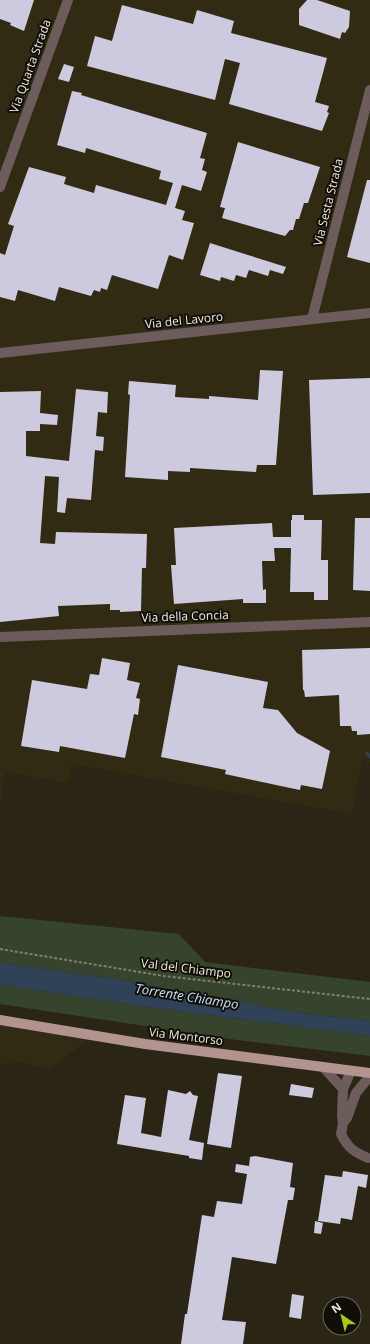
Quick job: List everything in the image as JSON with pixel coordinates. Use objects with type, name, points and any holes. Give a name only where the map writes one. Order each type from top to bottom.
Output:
[{"type":"main road","name":"Via Montorso","points":[[0,1020],[145,1044],[370,1073]]},
{"type":"street","name":"Via Quarta Strada","points":[[0,187],[68,0]]},
{"type":"street","name":"Via Sesta Strada","points":[[312,320],[370,90]]},
{"type":"street","name":"Via del Lavoro","points":[[0,353],[370,313]]},
{"type":"street","name":"Via della Concia","points":[[0,636],[370,622]]},
{"type":"street","points":[[323,1067],[343,1089]]},
{"type":"street","points":[[351,1071],[343,1089],[343,1123],[340,1134],[345,1144],[354,1152],[368,1158]]},
{"type":"street","points":[[351,1071],[356,1093]]},
{"type":"street","points":[[343,1123],[348,1118],[356,1093],[370,1076]]},
{"type":"path","name":"Val del Chiampo","points":[[0,949],[164,976],[370,999]]},
{"type":"shaded area","points":[[0,0],[370,0],[370,763],[362,759],[352,814],[72,764],[68,783],[6,772],[0,803]]},
{"type":"shaded area","points":[[0,1023],[88,1039],[50,1070],[10,1060],[0,1067]]},
{"type":"green space","points":[[0,916],[179,934],[205,962],[370,982],[370,1021],[301,1013],[115,979],[0,963]]},
{"type":"green space","points":[[0,985],[125,1004],[370,1036],[370,1056],[237,1040],[0,1004]]},
{"type":"water","name":"Torrente Chiampo","points":[[0,963],[115,979],[301,1013],[370,1021],[370,1036],[125,1004],[0,985]]},
{"type":"building","points":[[0,0],[34,0],[24,31],[10,25],[11,23],[0,19]]},
{"type":"building","points":[[307,0],[317,0],[350,11],[349,27],[345,33],[342,32],[340,39],[299,25],[299,9]]},
{"type":"building","points":[[122,5],[193,24],[197,10],[234,21],[231,33],[327,58],[315,102],[329,106],[327,112],[329,113],[322,131],[229,104],[240,63],[225,59],[215,100],[87,66],[95,36],[112,41]]},
{"type":"building","points":[[64,64],[74,67],[69,82],[58,79]]},
{"type":"building","points":[[72,91],[207,133],[200,158],[205,159],[202,170],[207,172],[201,191],[182,185],[175,208],[185,211],[182,220],[194,223],[183,260],[169,255],[158,289],[112,275],[107,290],[101,288],[100,292],[94,290],[91,296],[59,287],[55,301],[18,290],[15,301],[0,297],[0,253],[5,255],[14,226],[8,224],[29,167],[66,177],[64,184],[94,193],[96,185],[166,205],[173,183],[159,179],[161,171],[86,148],[85,153],[57,145]]},
{"type":"building","points":[[238,142],[320,167],[308,203],[304,203],[299,219],[296,219],[293,230],[290,230],[285,236],[222,218],[225,208],[220,207]]},
{"type":"building","points":[[367,180],[370,180],[370,263],[347,257]]},
{"type":"building","points":[[210,243],[286,267],[283,274],[270,270],[268,276],[249,270],[246,278],[236,275],[234,281],[221,277],[220,281],[200,275]]},
{"type":"building","points":[[260,370],[283,371],[276,465],[257,465],[256,472],[190,468],[190,472],[168,471],[168,480],[125,477],[130,395],[128,394],[129,381],[176,385],[175,397],[209,399],[209,396],[258,400]]},
{"type":"building","points":[[370,378],[370,493],[313,495],[309,380]]},
{"type":"building","points":[[76,389],[108,392],[107,413],[98,412],[96,436],[104,437],[103,451],[95,450],[91,500],[67,498],[65,513],[57,512],[59,477],[45,476],[40,543],[55,544],[56,532],[147,534],[146,568],[142,568],[141,611],[120,612],[120,610],[110,610],[110,604],[58,606],[59,616],[0,622],[0,392],[41,391],[40,413],[58,415],[57,425],[40,424],[40,431],[26,431],[26,456],[69,461]]},
{"type":"building","points":[[292,515],[304,515],[304,520],[322,520],[321,560],[328,560],[328,600],[314,600],[314,592],[290,592],[291,548],[274,548],[275,561],[262,561],[263,590],[266,589],[266,603],[243,603],[243,599],[174,604],[171,565],[176,565],[174,528],[272,523],[273,537],[291,537]]},
{"type":"building","points":[[355,518],[370,518],[370,591],[353,590]]},
{"type":"building","points":[[370,648],[370,734],[357,735],[357,731],[352,731],[351,726],[340,726],[339,695],[305,697],[303,690],[302,650]]},
{"type":"building","points":[[102,658],[130,663],[127,680],[140,683],[136,698],[140,699],[138,715],[134,714],[125,758],[60,746],[59,752],[21,746],[32,680],[87,689],[90,674],[99,675]]},
{"type":"building","points":[[178,665],[268,682],[263,708],[278,710],[297,733],[330,751],[322,789],[301,785],[300,790],[225,774],[226,770],[161,757]]},
{"type":"building","points":[[218,1073],[242,1076],[231,1148],[207,1144]]},
{"type":"building","points":[[291,1084],[314,1088],[312,1098],[289,1095]]},
{"type":"building","points":[[168,1090],[186,1094],[190,1091],[193,1095],[198,1096],[189,1140],[204,1143],[202,1160],[189,1158],[189,1156],[117,1144],[125,1095],[146,1098],[141,1133],[161,1137]]},
{"type":"building","points":[[255,1156],[293,1163],[290,1187],[295,1188],[293,1200],[288,1200],[276,1264],[232,1257],[222,1320],[246,1322],[243,1344],[181,1344],[202,1215],[214,1217],[217,1201],[242,1204],[247,1174],[235,1172],[236,1164],[249,1166],[250,1157]]},
{"type":"building","points":[[343,1171],[368,1175],[366,1188],[358,1186],[352,1220],[341,1218],[340,1224],[318,1221],[325,1175],[342,1177]]},
{"type":"building","points":[[315,1221],[323,1223],[321,1234],[314,1233]]},
{"type":"building","points":[[292,1294],[304,1296],[301,1319],[289,1317]]},
{"type":"waterway","points":[[367,753],[370,757]]}]
